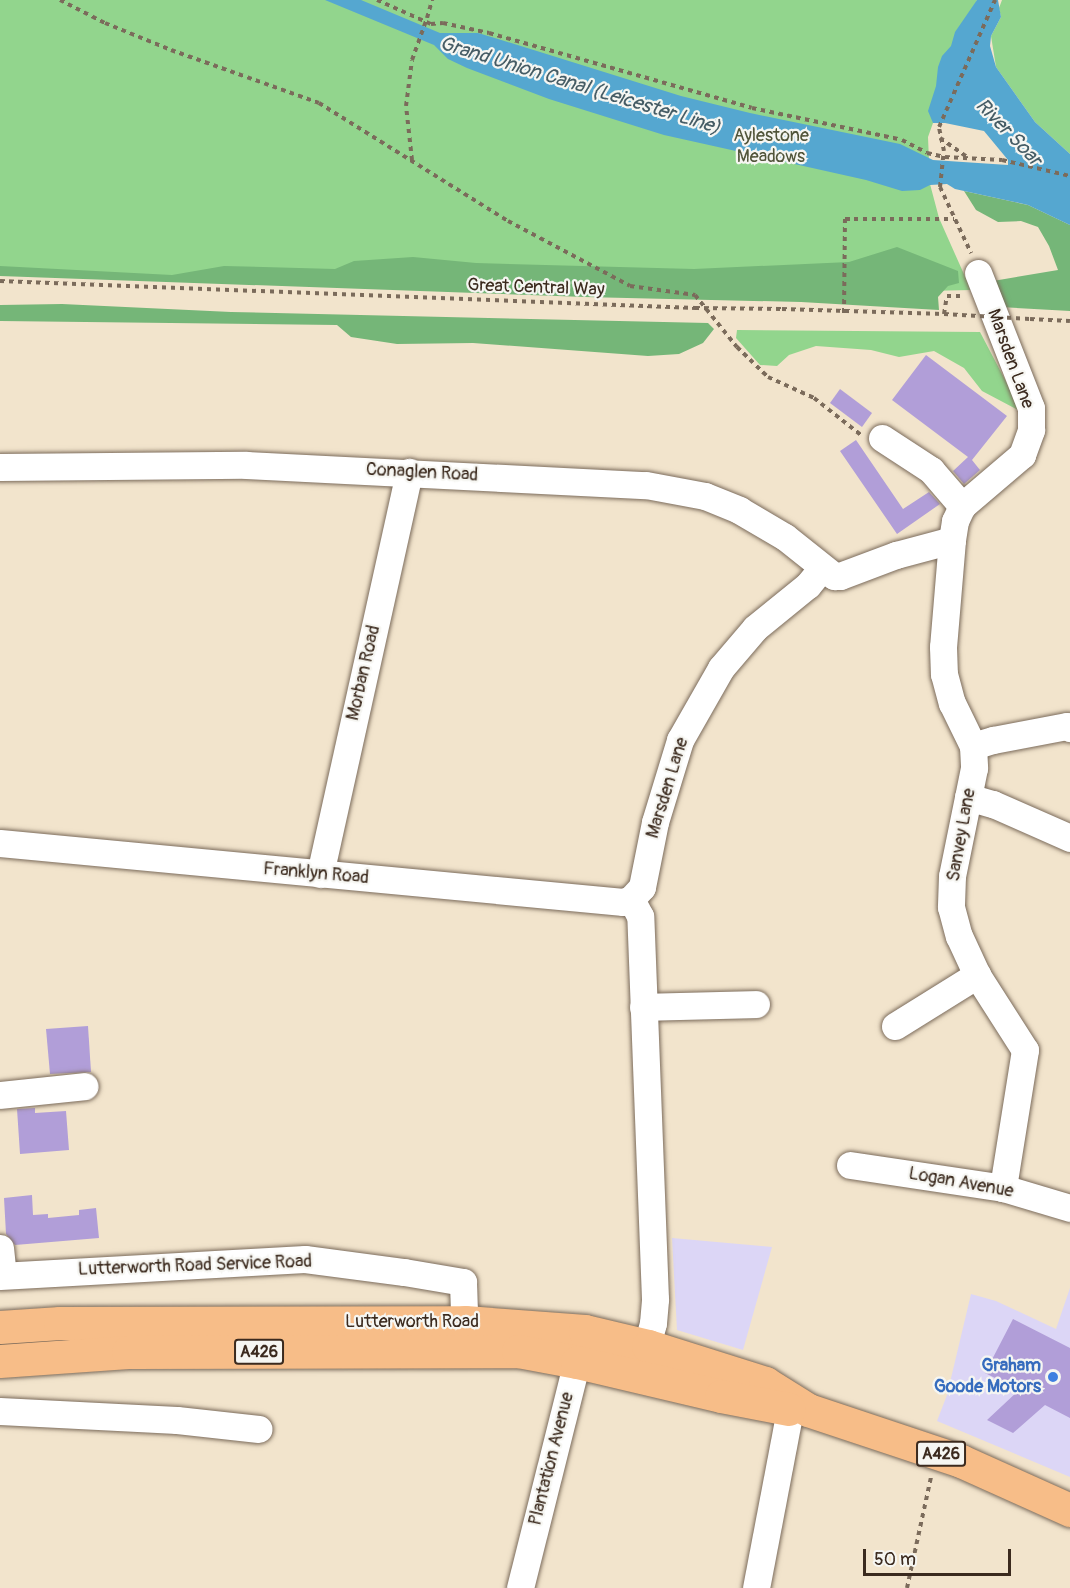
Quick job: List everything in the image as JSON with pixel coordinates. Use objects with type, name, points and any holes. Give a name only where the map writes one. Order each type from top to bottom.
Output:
[{"type":"main road","name":"Lutterworth Road","points":[[0,1327],[72,1323],[465,1337],[518,1352],[577,1362],[644,1360]]},
{"type":"main road","name":"Lutterworth Road","points":[[0,1361],[128,1352],[585,1331],[644,1360],[724,1384],[765,1383],[799,1410],[961,1461],[1070,1510]]},
{"type":"street","name":"Marsden Lane","points":[[962,506],[1022,455],[1031,430],[1031,408],[982,285]]},
{"type":"street","points":[[822,568],[834,576],[840,576],[896,555],[952,540],[955,521],[962,506],[931,470],[882,438]]},
{"type":"street","name":"Conaglen Road","points":[[0,467],[246,465],[646,485],[705,496],[739,510],[785,537],[822,568]]},
{"type":"street","name":"Morban Road","points":[[320,874],[409,472]]},
{"type":"street","name":"Sanvey Lane","points":[[952,540],[943,647],[944,674],[952,703],[973,746],[974,768],[952,876],[951,907],[959,936],[977,975],[1025,1050],[1003,1188]]},
{"type":"street","name":"Marsden Lane","points":[[632,899],[642,887],[655,822],[680,740],[721,668],[755,628],[808,585],[822,568]]},
{"type":"street","points":[[973,746],[1069,725]]},
{"type":"street","points":[[968,797],[993,804],[1070,838]]},
{"type":"street","name":"Franklyn Road","points":[[0,843],[623,902],[632,899]]},
{"type":"street","points":[[632,899],[640,916],[655,1299],[644,1360]]},
{"type":"street","points":[[895,1026],[977,975]]},
{"type":"street","points":[[643,1007],[756,1004]]},
{"type":"street","points":[[0,1095],[85,1086]]},
{"type":"street","name":"Logan Avenue","points":[[850,1165],[1003,1188],[1070,1208]]},
{"type":"street","points":[[0,1248],[1,1275]]},
{"type":"street","name":"Lutterworth Road Service Road","points":[[1,1275],[305,1259],[463,1282],[465,1337]]},
{"type":"street","name":"Plantation Avenue","points":[[520,1588],[585,1331]]},
{"type":"street","points":[[756,1588],[799,1410]]},
{"type":"street","points":[[0,1411],[177,1420],[260,1429]]},
{"type":"path","points":[[60,0],[105,23],[160,45],[318,103],[508,221],[630,286],[695,295],[737,347],[768,377],[814,398],[861,435],[882,438]]},
{"type":"path","points":[[377,0],[431,24],[443,23],[489,33],[752,108],[902,140],[927,153],[1002,160],[1070,176]]},
{"type":"path","points":[[412,160],[406,106],[412,60],[432,0]]},
{"type":"path","points":[[944,314],[947,296],[982,285],[940,187],[944,151],[939,127],[995,0]]},
{"type":"path","points":[[940,137],[967,157]]},
{"type":"path","points":[[844,313],[845,219],[954,219]]},
{"type":"path","name":"Great Central Way","points":[[0,282],[695,308],[944,314],[1070,321]]},
{"type":"path","points":[[907,1588],[937,1453]]},
{"type":"shaded area","points":[[672,1238],[772,1247],[743,1350],[677,1330]]},
{"type":"shaded area","points":[[1070,1288],[1070,1477],[937,1421],[947,1395],[971,1294],[996,1301],[1056,1329]]},
{"type":"green space","name":"Aylestone Meadows","points":[[0,0],[977,0],[928,137],[930,184],[939,218],[971,290],[710,296],[0,273]]},
{"type":"green space","points":[[1002,0],[1070,0],[1070,154],[1035,122],[996,67],[991,36],[1001,17],[999,8]]},
{"type":"green space","points":[[964,191],[1028,205],[1070,225],[1070,311],[1000,307],[993,281],[1058,270],[1049,246],[1038,227],[1021,221],[998,222],[976,210]]},
{"type":"green space","points":[[897,247],[958,271],[959,283],[948,286],[938,297],[939,310],[801,302],[585,297],[0,276],[0,266],[172,275],[224,266],[335,269],[354,261],[413,257],[476,263],[694,269],[849,262]]},
{"type":"green space","points":[[62,304],[231,312],[708,323],[714,329],[703,343],[679,354],[648,356],[473,343],[397,344],[351,337],[337,325],[0,321],[0,305]]},
{"type":"green space","points":[[737,330],[980,332],[1022,412],[982,391],[964,368],[934,351],[899,357],[871,350],[816,346],[789,355],[777,366],[760,365],[736,338]]},
{"type":"water","points":[[325,0],[361,0],[440,33],[478,33],[681,96],[750,113],[900,144],[933,160],[1008,165],[1008,160],[984,131],[945,123],[933,123],[928,111],[936,86],[938,67],[942,56],[951,46],[955,32],[977,0],[998,0],[1001,17],[991,36],[990,46],[996,67],[1035,122],[1070,154],[1070,225],[1028,205],[955,189],[947,184],[902,191],[866,180],[664,135],[549,99],[467,68],[448,59],[434,45]]},
{"type":"building","points":[[926,355],[1007,416],[972,460],[980,470],[964,484],[953,471],[968,457],[892,400]]},
{"type":"building","points":[[840,389],[872,413],[862,427],[830,403]]},
{"type":"building","points":[[856,440],[903,509],[929,492],[940,504],[897,534],[840,451]]},
{"type":"building","points":[[88,1026],[91,1072],[50,1074],[46,1029]]},
{"type":"building","points":[[35,1108],[35,1113],[66,1111],[69,1150],[20,1154],[17,1109]]},
{"type":"building","points":[[32,1195],[33,1215],[48,1214],[48,1218],[79,1215],[79,1210],[96,1208],[99,1238],[15,1245],[6,1234],[4,1198]]},
{"type":"building","points":[[1013,1319],[1070,1348],[1070,1418],[1045,1405],[1013,1433],[987,1420],[1019,1390],[985,1373]]},
{"type":"place","name":"Graham Goode Motors","points":[[1053,1377]]},
{"type":"water label","name":"Grand Union Canal (Leicester Line)","points":[[580,85]]},
{"type":"water label","name":"River Soar","points":[[1009,132]]}]
